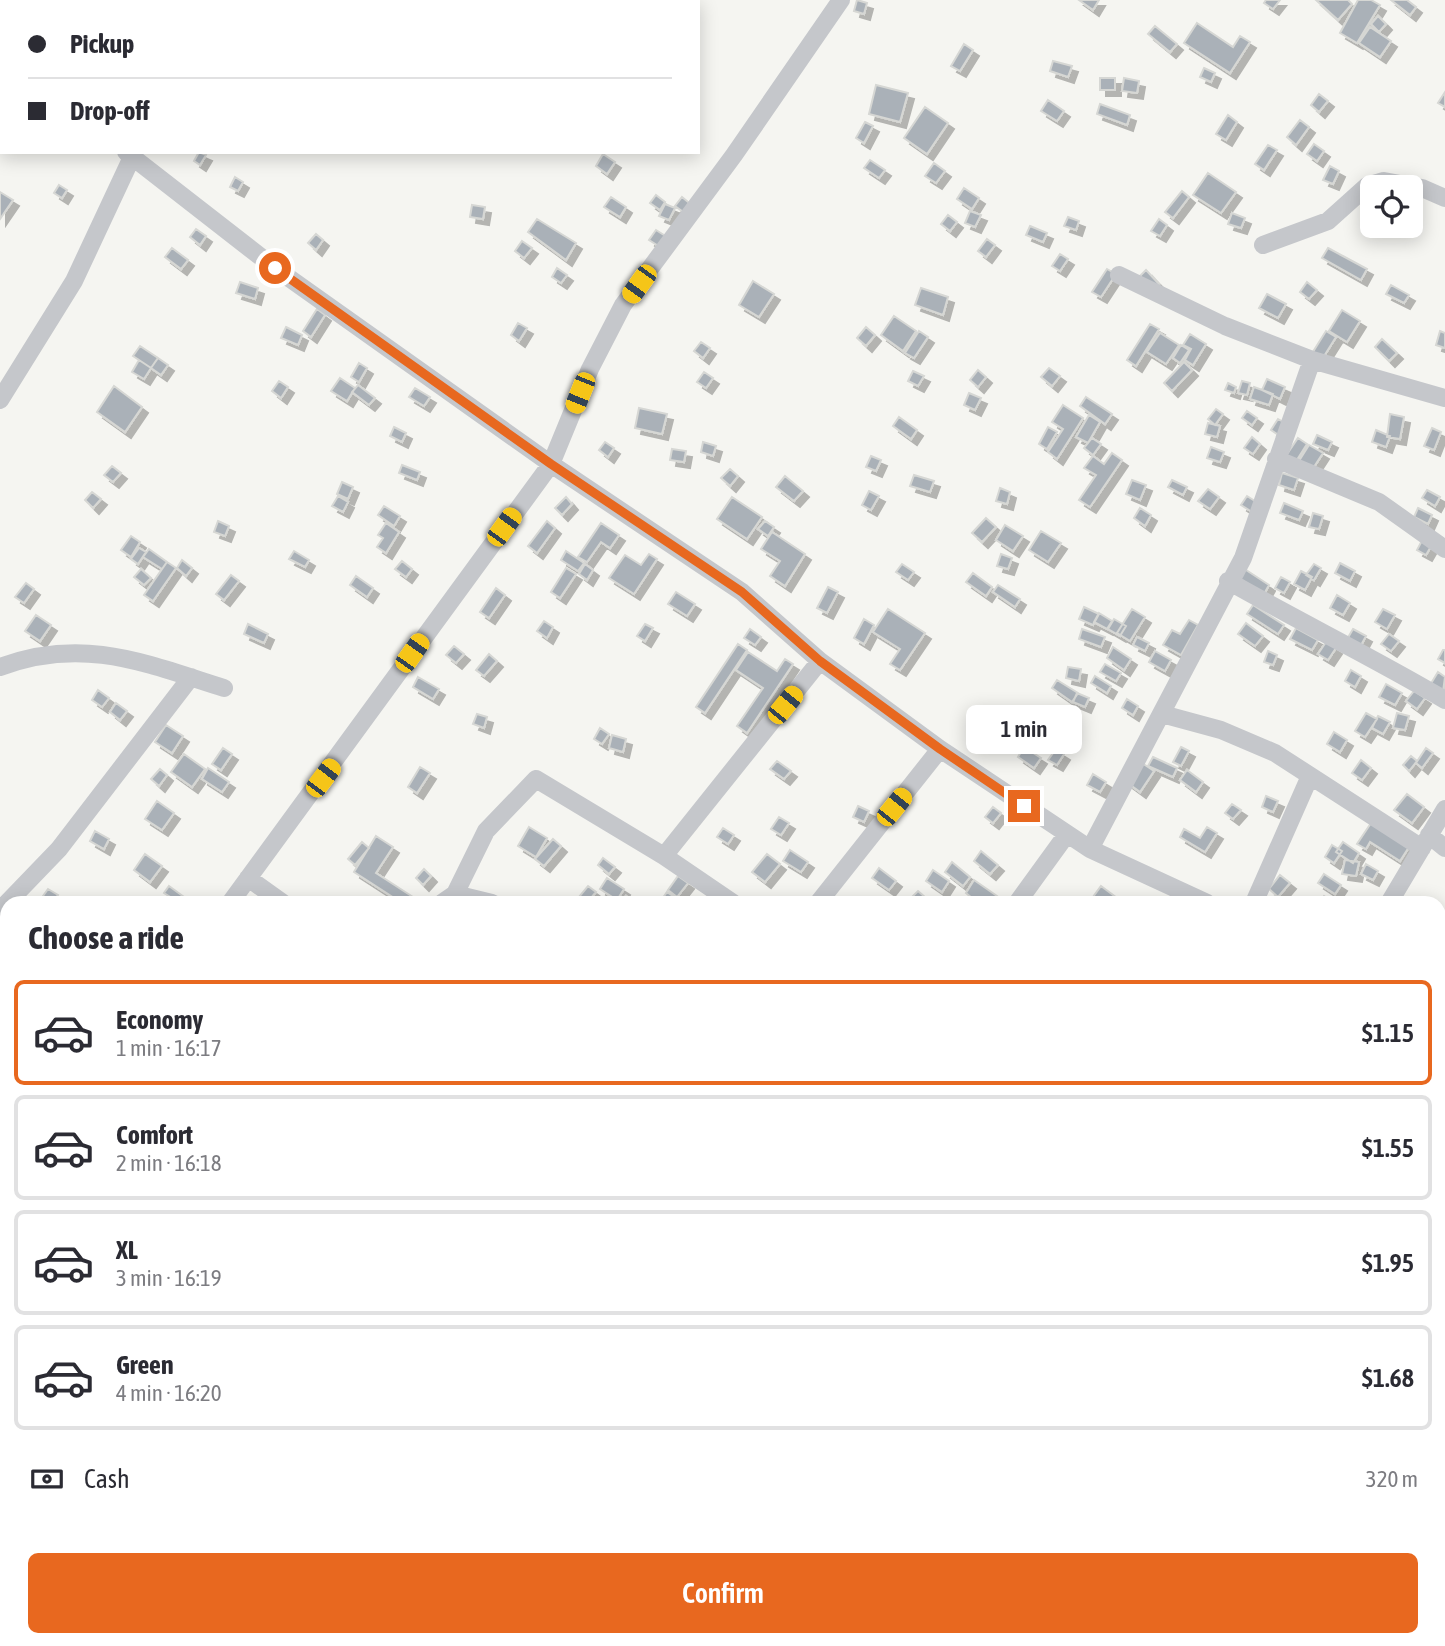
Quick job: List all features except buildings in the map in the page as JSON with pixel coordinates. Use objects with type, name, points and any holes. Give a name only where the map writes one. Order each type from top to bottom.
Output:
[{"type":"street","points":[[235,896],[551,464],[590,369],[623,305],[734,155],[841,0]]},
{"type":"street","points":[[0,400],[74,281],[129,155],[275,268],[551,464],[742,592],[820,661],[940,749],[1090,849],[1192,896]]},
{"type":"street","points":[[1263,245],[1328,221],[1367,186],[1384,181],[1422,188],[1445,198]]},
{"type":"street","points":[[1119,275],[1225,326],[1312,360],[1445,398]]},
{"type":"street","points":[[1090,849],[1162,714],[1228,581],[1243,558],[1312,360]]},
{"type":"street","points":[[1276,459],[1379,502],[1445,549]]},
{"type":"street","points":[[1228,581],[1337,643],[1381,662],[1445,700]]},
{"type":"street","points":[[0,667],[24,658],[57,652],[95,652],[126,656],[224,688]]},
{"type":"street","points":[[664,856],[820,661]]},
{"type":"street","points":[[14,896],[59,849],[191,677]]},
{"type":"street","points":[[1162,714],[1220,730],[1275,753],[1310,776],[1425,841],[1445,848]]},
{"type":"street","points":[[824,896],[940,749]]},
{"type":"street","points":[[1257,896],[1310,776]]},
{"type":"street","points":[[449,896],[486,831],[536,779],[664,856],[723,896]]},
{"type":"street","points":[[1394,896],[1445,809]]},
{"type":"street","points":[[1022,896],[1067,834]]},
{"type":"street","points":[[248,878],[273,896]]},
{"type":"route","points":[[275,268],[551,464],[742,592],[820,661],[940,749],[1024,806]]}]
